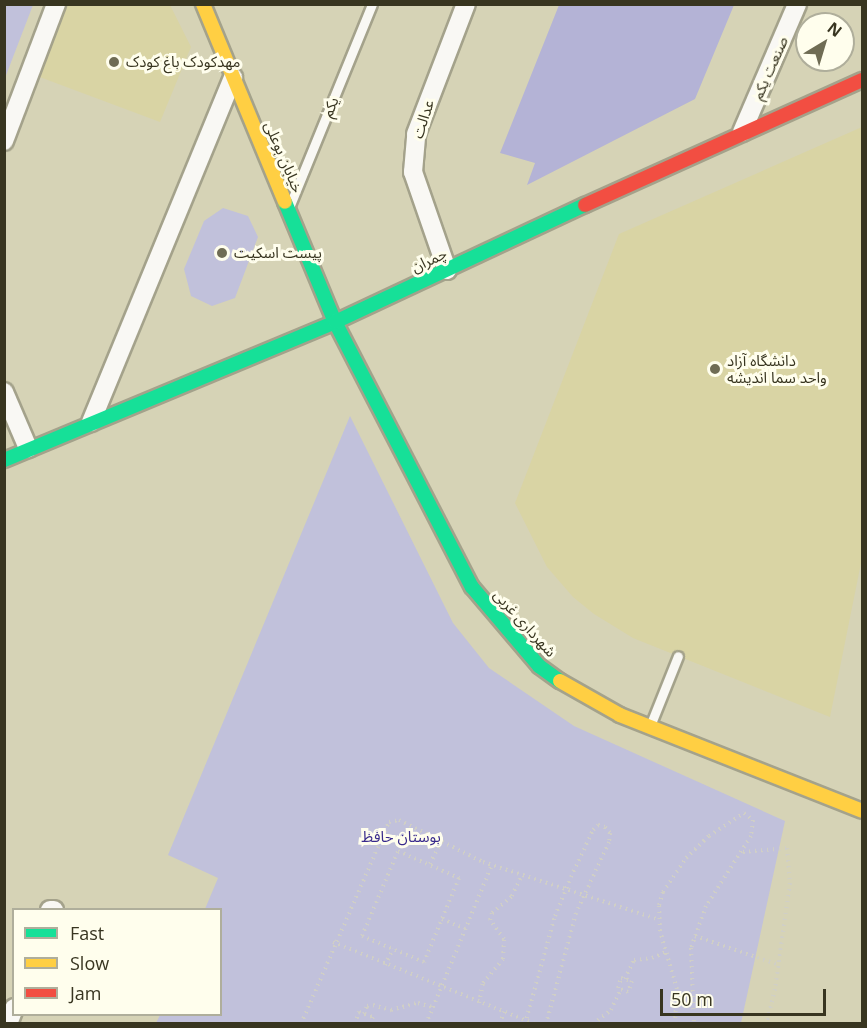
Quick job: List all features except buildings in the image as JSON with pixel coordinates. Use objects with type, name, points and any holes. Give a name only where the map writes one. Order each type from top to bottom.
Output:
[{"type":"street","points":[[4,141],[56,4]]},
{"type":"street","name":"خیابان بوعلی","points":[[202,4],[335,322]]},
{"type":"street","name":"عدالت","points":[[447,270],[413,172],[416,134],[465,4]]},
{"type":"street","name":"صنعت یکم","points":[[742,132],[797,4]]},
{"type":"street","points":[[91,422],[233,77]]},
{"type":"street","name":"چمران","points":[[4,460],[28,448],[335,322],[742,132],[862,80]]},
{"type":"street","name":"شهرداری غربی","points":[[335,322],[472,587],[539,666],[575,692],[650,727],[862,811]]},
{"type":"street","points":[[4,392],[28,448]]},
{"type":"lane","name":"یکم","points":[[289,209],[372,4]]},
{"type":"lane","points":[[650,727],[678,656]]},
{"type":"path","points":[[675,1023],[677,989],[666,952],[660,920],[663,892],[686,858],[709,836],[744,813],[753,820],[742,852],[720,880],[691,948],[694,1023]]},
{"type":"path","points":[[301,1023],[333,942],[389,822],[399,820],[492,865],[660,920]]},
{"type":"path","points":[[526,1022],[566,890],[589,837],[598,825],[605,827],[610,833],[609,842],[584,896],[563,955],[546,1023]]},
{"type":"path","points":[[430,864],[441,841]]},
{"type":"path","points":[[742,852],[787,848],[790,883],[779,965],[766,1023]]},
{"type":"path","points":[[398,851],[430,864],[459,878],[424,962],[362,936],[398,851]]},
{"type":"path","points":[[426,1023],[492,865]]},
{"type":"path","points":[[479,1003],[483,983],[503,959],[504,939],[490,920],[492,913],[512,896],[522,875]]},
{"type":"path","points":[[442,919],[465,929]]},
{"type":"path","points":[[695,936],[779,965]]},
{"type":"path","points":[[333,942],[440,988],[526,1022],[535,1023]]},
{"type":"path","points":[[385,965],[393,949]]},
{"type":"path","points":[[593,1023],[611,1010],[621,989],[618,988],[621,978],[625,980],[634,960],[652,958],[666,952]]},
{"type":"path","points":[[364,1014],[367,1006],[373,1005],[392,1010],[418,1003],[432,1007]]},
{"type":"path","points":[[355,1023],[359,1012],[373,1017],[370,1023]]},
{"type":"path","points":[[500,1023],[504,1012]]},
{"type":"shaded area","name":"مهدکودک باغ کودک","points":[[65,5],[170,5],[191,47],[160,122],[37,76]]},
{"type":"shaded area","points":[[559,5],[734,5],[695,99],[527,185],[535,163],[500,153]]},
{"type":"shaded area","name":"دانشگاه آزاد واحد سما اندیشه","points":[[862,127],[862,558],[830,717],[633,638],[594,614],[573,597],[547,567],[515,503],[619,234]]},
{"type":"green space","points":[[4,5],[33,5],[5,78]]},
{"type":"green space","name":"پیست اسکیت","points":[[223,208],[248,216],[258,237],[235,298],[212,306],[191,296],[184,269],[204,221]]},
{"type":"green space","name":"بوستان حافظ","points":[[350,416],[453,623],[489,668],[574,726],[785,821],[741,1023],[156,1023],[160,1016],[222,1016],[222,908],[205,908],[218,878],[168,855]]},
{"type":"traffic: fast","points":[[285,202],[335,322],[472,587],[539,666],[560,681]]},
{"type":"traffic: fast","points":[[4,460],[335,322],[585,205]]},
{"type":"traffic: slow","points":[[203,4],[285,202]]},
{"type":"traffic: slow","points":[[560,681],[620,715],[862,811]]},
{"type":"traffic: jam","points":[[585,205],[862,80]]},
{"type":"place","name":"مهدکودک باغ کودک","points":[[114,62]]},
{"type":"place","name":"پیست اسکیت","points":[[222,253]]},
{"type":"place","name":"دانشگاه آزاد واحد سما اندیشه","points":[[715,369]]}]
